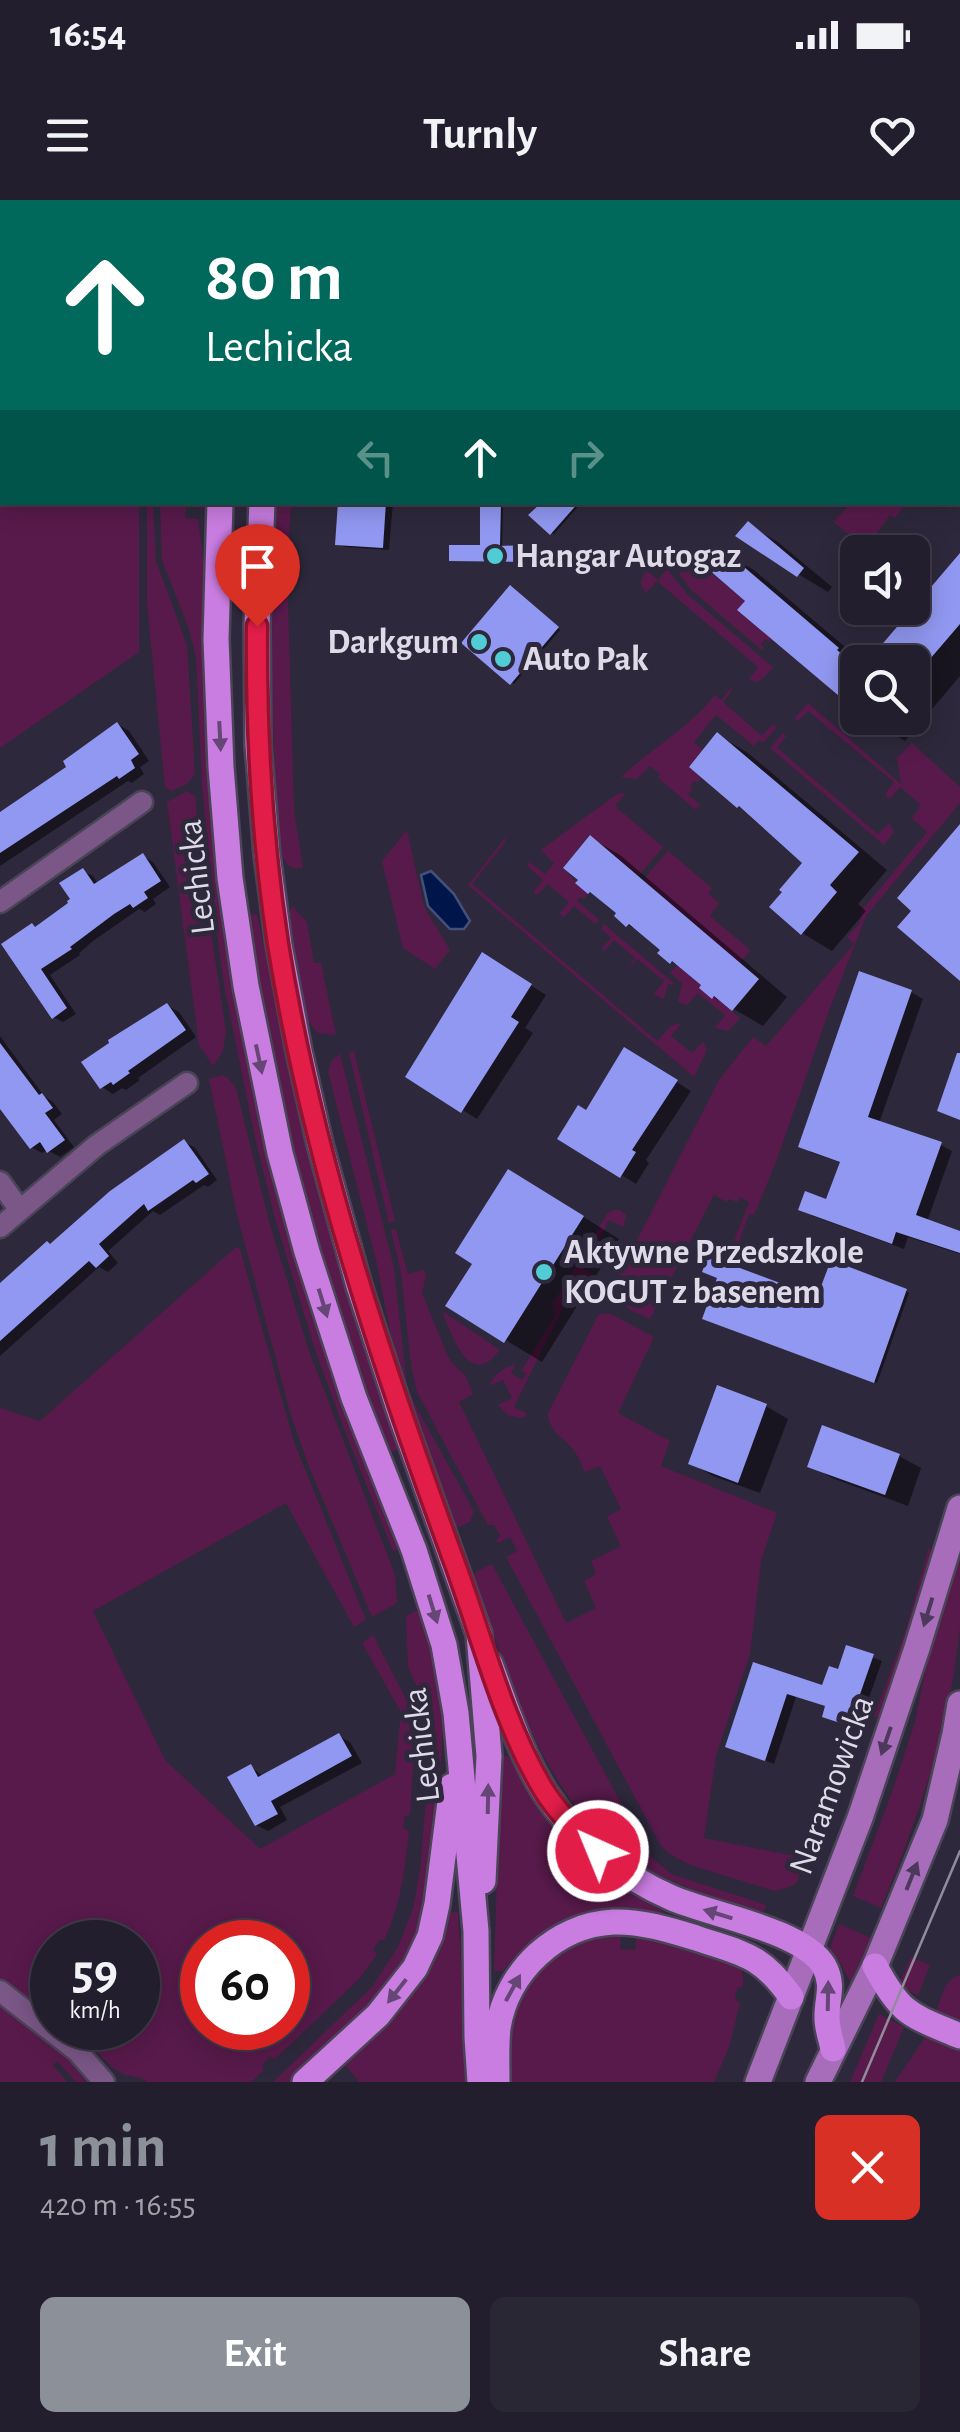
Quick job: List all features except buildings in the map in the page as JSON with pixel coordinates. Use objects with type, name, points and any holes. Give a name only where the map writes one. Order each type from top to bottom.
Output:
[{"type":"main road","name":"Lechicka","points":[[220,505],[216,639],[221,767],[230,878],[255,1040],[285,1172],[324,1306],[354,1398],[414,1550],[454,1692],[476,1931],[480,2082]]},
{"type":"main road","name":"Lechicka","points":[[262,505],[258,745],[267,855],[285,980],[320,1144],[354,1268],[478,1634],[488,1771],[485,1868],[476,1931]]},
{"type":"main road","points":[[478,1634],[520,1742],[543,1789],[578,1832],[622,1870],[658,1891],[766,1928],[809,1950],[824,1966],[830,1984],[826,2017],[833,2048]]},
{"type":"main road","points":[[305,2082],[395,1996],[430,1936],[438,1904],[458,1741]]},
{"type":"main road","points":[[497,2082],[498,2029],[514,1984],[547,1945],[571,1931],[612,1922],[679,1933],[754,1958],[776,1975],[791,1997]]},
{"type":"main road","points":[[875,1966],[896,2003],[906,2012],[960,2036]]},
{"type":"street","points":[[0,902],[142,802]]},
{"type":"street","points":[[0,1228],[97,1146],[187,1083]]},
{"type":"street","points":[[0,1182],[20,1209]]},
{"type":"street","name":"Naramowicka","points":[[758,2082],[860,1818],[960,1508]]},
{"type":"street","points":[[818,2082],[875,1966],[934,1820],[960,1704]]},
{"type":"street","points":[[0,1990],[77,2051],[105,2081]]},
{"type":"shaded area","points":[[0,505],[139,505],[139,652],[0,748]]},
{"type":"shaded area","points":[[147,505],[153,505],[156,561],[187,645],[195,773],[187,784],[171,791],[165,787],[147,604]]},
{"type":"shaded area","points":[[160,505],[186,505],[185,518],[198,519],[205,572],[208,754],[215,839],[247,1063],[277,1193],[300,1271],[398,1549],[393,1551],[315,1350],[255,1138],[224,985],[215,919],[202,785],[196,657],[162,560]]},
{"type":"shaded area","points":[[277,505],[291,505],[287,566],[294,810],[303,868],[286,862],[277,826],[273,575]]},
{"type":"shaded area","points":[[849,505],[905,505],[895,518],[890,515],[879,535],[849,535],[834,522]]},
{"type":"shaded area","points":[[660,555],[673,568],[670,573],[688,595],[773,667],[763,679],[749,679],[758,667],[657,581],[646,593],[641,580],[646,570],[658,580],[668,568],[657,558]]},
{"type":"shaded area","points":[[693,558],[745,601],[738,611],[771,639],[765,639],[762,650],[692,591],[679,574]]},
{"type":"shaded area","points":[[731,688],[723,702],[762,736],[773,724],[776,728],[763,743],[759,740],[754,746],[716,715],[694,742],[703,750],[689,767],[701,778],[697,783],[694,781],[688,794],[700,805],[696,810],[658,778],[660,774],[650,766],[637,779],[621,777],[694,718],[715,695],[721,700]]},
{"type":"shaded area","points":[[808,703],[840,735],[901,784],[897,758],[912,743],[960,787],[960,803],[866,916],[776,1162],[754,1215],[749,1214],[731,1265],[728,1257],[749,1202],[740,1197],[737,1202],[727,1202],[714,1195],[650,1319],[622,1305],[611,1291],[719,1080],[753,1037],[766,1046],[854,944],[847,937],[860,923],[862,910],[927,832],[912,818],[921,805],[900,787],[890,799],[885,795],[894,782],[808,711],[798,721],[795,718]]},
{"type":"shaded area","points":[[783,733],[786,736],[777,748],[878,834],[889,823],[894,832],[884,845],[770,748]]},
{"type":"shaded area","points":[[187,791],[195,796],[226,1031],[223,1051],[213,1066],[199,1045],[167,802]]},
{"type":"shaded area","points":[[621,793],[625,794],[615,806],[663,847],[639,876],[589,835],[563,868],[588,894],[577,901],[599,920],[595,924],[574,906],[564,917],[559,914],[569,902],[548,884],[537,895],[533,892],[543,880],[527,866],[530,862],[545,874],[554,863],[541,850]]},
{"type":"shaded area","points":[[407,830],[424,907],[450,950],[435,969],[403,948],[382,861]]},
{"type":"shaded area","points":[[506,837],[472,884],[657,1041],[679,1023],[671,1036],[692,1053],[703,1042],[707,1050],[694,1077],[468,885]]},
{"type":"shaded area","points":[[668,851],[712,888],[708,893],[719,903],[710,916],[750,950],[740,963],[643,880]]},
{"type":"shaded area","points":[[431,871],[454,894],[470,921],[464,929],[450,929],[428,906],[421,875]]},
{"type":"shaded area","points":[[292,906],[307,922],[314,963],[321,963],[336,1035],[318,1033],[303,1015],[306,1014],[289,914]]},
{"type":"shaded area","points":[[257,914],[296,1093],[400,1449],[389,1453],[326,1273],[290,1140],[248,915]]},
{"type":"shaded area","points":[[604,924],[676,985],[668,984],[664,999],[654,994],[664,981],[637,959],[627,970],[635,958],[614,940],[604,951],[601,949],[611,938],[601,929]]},
{"type":"shaded area","points":[[677,965],[701,985],[699,988],[740,1018],[728,1031],[715,1028],[725,1015],[698,993],[687,1005],[678,1002],[682,983],[670,973]]},
{"type":"shaded area","points":[[354,1051],[395,1221],[389,1223],[349,1053]]},
{"type":"shaded area","points":[[340,1054],[394,1268],[407,1385],[474,1511],[470,1522],[456,1528],[398,1371],[376,1260],[328,1072],[332,1060]]},
{"type":"shaded area","points":[[222,1075],[236,1088],[270,1225],[309,1351],[395,1575],[397,1603],[372,1617],[291,1415],[237,1215],[209,1079]]},
{"type":"shaded area","points":[[614,1210],[626,1215],[623,1227],[609,1220],[584,1269],[598,1277],[593,1286],[571,1274],[607,1214]]},
{"type":"shaded area","points":[[396,1229],[408,1274],[424,1270],[422,1293],[447,1354],[465,1375],[473,1394],[459,1402],[566,1623],[596,1608],[584,1581],[596,1574],[591,1561],[621,1546],[607,1517],[621,1509],[600,1466],[585,1472],[574,1451],[553,1429],[548,1413],[599,1314],[611,1314],[654,1337],[618,1413],[670,1441],[661,1466],[777,1513],[761,1561],[750,1654],[716,1755],[704,1838],[789,1855],[816,1826],[797,1882],[792,1886],[775,1891],[690,1865],[660,1844],[506,1557],[517,1551],[510,1537],[496,1541],[500,1535],[494,1525],[488,1525],[417,1392],[401,1273],[391,1230]]},
{"type":"shaded area","points":[[236,1247],[240,1249],[294,1442],[366,1620],[354,1627],[286,1503],[93,1611],[165,1760],[260,1849],[395,1774],[401,1712],[362,1643],[373,1635],[416,1723],[410,1815],[405,1816],[403,1828],[409,1831],[395,1914],[384,1940],[379,1940],[373,1950],[377,1954],[360,1978],[310,2026],[310,1920],[180,1920],[180,2050],[284,2050],[275,2059],[270,2057],[262,2065],[264,2070],[251,2082],[147,2082],[116,2070],[94,2050],[160,2050],[160,1920],[30,1920],[30,2050],[67,2050],[64,2055],[87,2082],[76,2082],[57,2061],[53,2065],[67,2082],[0,2082],[0,1408],[40,1421]]},
{"type":"shaded area","points":[[562,1290],[570,1294],[514,1407],[528,1414],[522,1418],[507,1415],[498,1405],[512,1398],[503,1380],[489,1386],[500,1372],[516,1364],[511,1373],[522,1380],[526,1374],[521,1371],[556,1315],[552,1303]]},
{"type":"shaded area","points":[[442,1311],[500,1350],[489,1361],[479,1365],[471,1362],[457,1345]]},
{"type":"shaded area","points":[[960,1543],[960,1627],[949,1700],[920,1805],[881,1908],[853,1896],[915,1722],[934,1629]]},
{"type":"shaded area","points":[[929,1547],[933,1556],[911,1632],[878,1717],[874,1717],[906,1629]]},
{"type":"shaded area","points":[[492,1564],[649,1855],[671,1874],[766,1905],[764,1912],[692,1889],[650,1870],[613,1845],[582,1814],[536,1741],[502,1659],[473,1577]]},
{"type":"shaded area","points":[[421,1612],[434,1657],[442,1725],[432,1860],[419,1926],[401,1966],[364,2013],[290,2082],[273,2082],[372,1987],[398,1947],[413,1909],[431,1742],[428,1711],[408,1667],[406,1616]]},
{"type":"shaded area","points":[[501,1756],[508,1756],[539,1811],[580,1857],[573,1869],[584,1878],[594,1869],[665,1912],[664,1916],[616,1910],[574,1916],[537,1936],[503,1971],[494,1971]]},
{"type":"shaded area","points":[[449,1912],[458,1912],[468,2082],[359,2082],[344,2063],[395,2013],[422,1978]]},
{"type":"shaded area","points":[[839,1924],[871,1938],[851,1982],[829,1951]]},
{"type":"shaded area","points":[[621,1934],[620,1949],[635,1950],[637,1935],[743,1965],[743,1984],[737,1988],[735,1999],[740,2003],[729,2047],[714,2082],[506,2082],[511,2020],[529,1983],[556,1956],[574,1946]]},
{"type":"shaded area","points":[[911,1957],[930,1965],[918,1995],[898,1986]]},
{"type":"shaded area","points":[[960,1975],[960,2023],[936,2012],[947,1985]]},
{"type":"shaded area","points":[[879,2014],[904,2027],[881,2082],[850,2082]]},
{"type":"shaded area","points":[[926,2036],[960,2051],[960,2082],[895,2082]]},
{"type":"tram line","points":[[862,2082],[960,1851]]},
{"type":"place","name":"Hangar Autogaz","points":[[495,556]]},
{"type":"place","name":"Darkgum","points":[[479,642]]},
{"type":"place","name":"Auto Pak","points":[[503,659]]},
{"type":"place","name":"Aktywne Przedszkole KOGUT z basenem","points":[[544,1272]]},
{"type":"route","points":[[257,626],[260,782],[278,945],[339,1215],[401,1415],[520,1742],[543,1789],[598,1851]]}]
